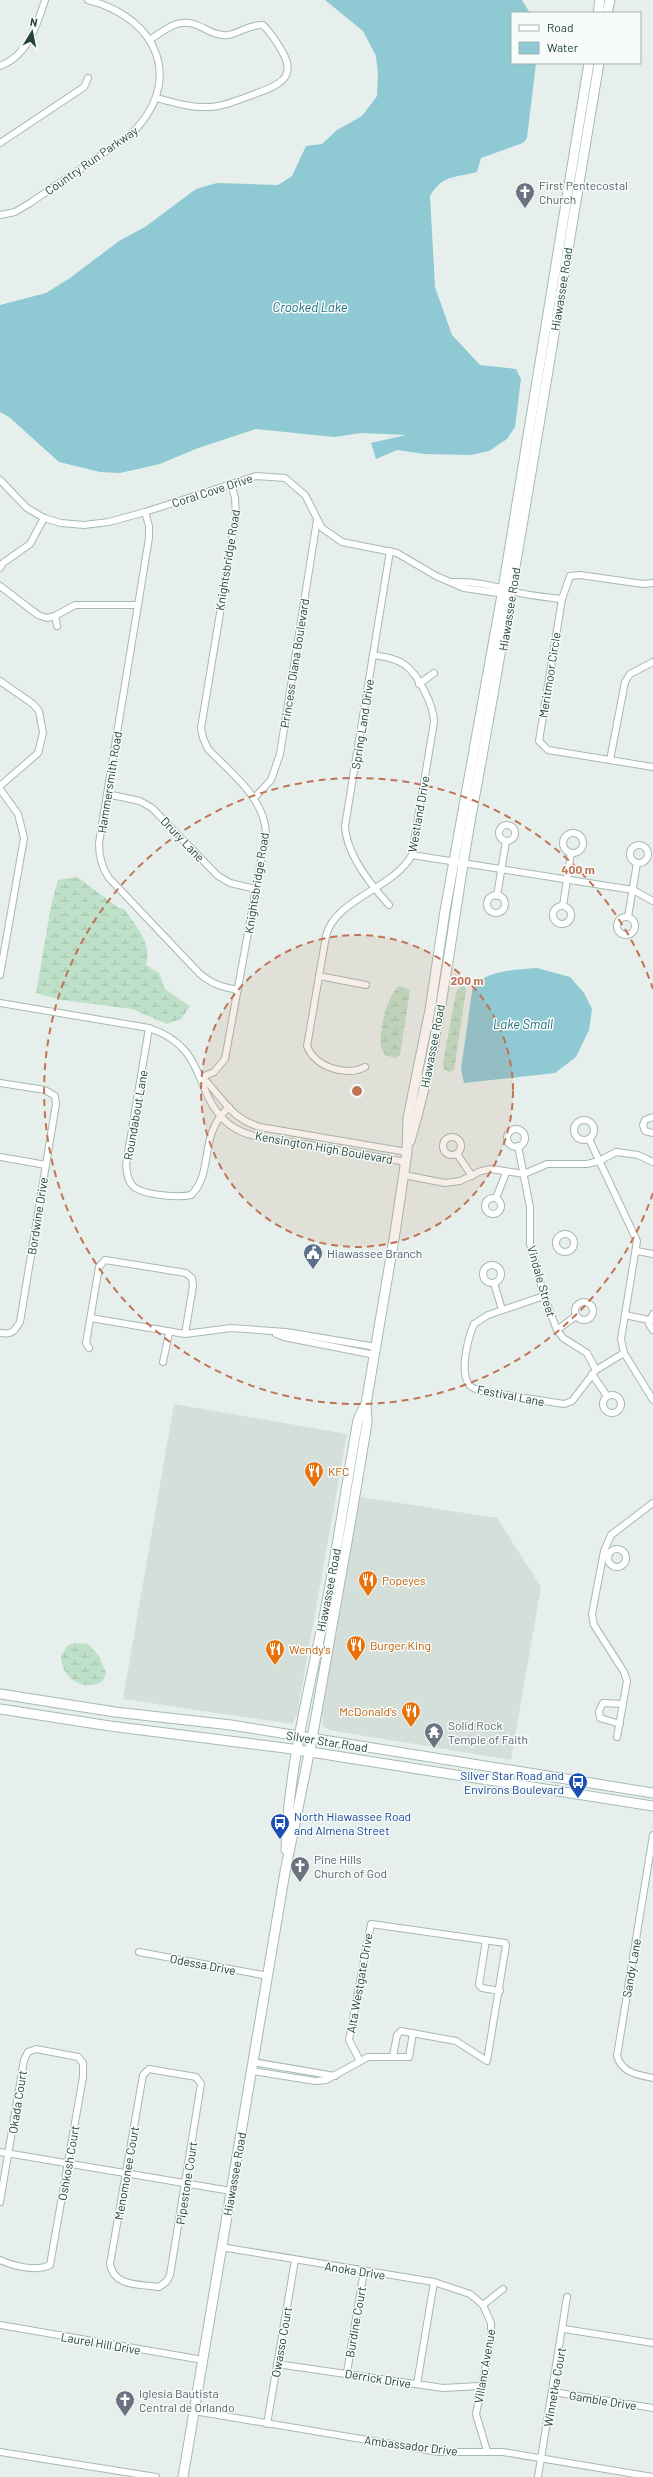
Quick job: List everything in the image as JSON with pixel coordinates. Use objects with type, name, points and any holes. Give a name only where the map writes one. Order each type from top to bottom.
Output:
[{"type":"street","points":[[0,66],[25,47],[34,33],[45,0]]},
{"type":"street","name":"Country Run Parkway","points":[[0,215],[15,212],[30,203],[129,136],[143,123],[156,98],[159,75],[157,58],[151,39],[136,22],[116,10],[88,0]]},
{"type":"street","points":[[598,12],[600,0]]},
{"type":"street","points":[[607,12],[610,0]]},
{"type":"street","points":[[151,39],[180,23],[194,23],[217,35],[229,35],[251,25],[263,25],[274,36],[289,64],[288,72],[274,86],[226,105],[208,107],[190,106],[156,98]]},
{"type":"street","name":"Hiawassee Road","points":[[575,179],[589,64]]},
{"type":"street","name":"Hiawassee Road","points":[[407,1152],[417,1118],[438,1014],[463,863],[512,591],[525,481],[563,248],[575,179],[599,64]]},
{"type":"street","points":[[0,143],[84,87],[88,78]]},
{"type":"street","name":"Coral Cove Drive","points":[[0,480],[27,508],[44,518],[61,523],[84,525],[109,522],[145,512],[256,476],[284,478],[305,495],[317,520],[329,535],[342,542],[390,551],[405,556],[436,576],[451,582],[466,581],[502,591],[512,591],[562,599]]},
{"type":"street","name":"Hiawassee Road","points":[[183,2477],[285,1872],[312,1738],[367,1423],[366,1404],[376,1351],[406,1162],[408,1118],[430,1010],[453,862],[502,591],[525,481]]},
{"type":"street","name":"Knightsbridge Road","points":[[202,1077],[214,1072],[225,1059],[266,834],[262,812],[254,798],[208,749],[203,738],[201,728],[236,516],[236,502],[231,484]]},
{"type":"street","name":"Hammersmith Road","points":[[145,512],[150,526],[149,538],[99,843],[99,856],[104,870],[199,973],[208,981],[238,990]]},
{"type":"street","points":[[0,568],[3,563],[30,544],[44,518]]},
{"type":"street","name":"Princess Diana Boulevard","points":[[254,798],[271,780],[280,754],[317,520]]},
{"type":"street","name":"Spring Land Drive","points":[[389,905],[375,890],[349,846],[345,826],[390,551]]},
{"type":"street","name":"Meritmoor Circle","points":[[653,583],[643,584],[580,575],[570,576],[562,599],[539,741],[548,750],[653,767]]},
{"type":"street","points":[[0,586],[38,615],[55,616],[75,605],[138,605]]},
{"type":"street","points":[[55,616],[57,626]]},
{"type":"street","name":"Westland Drive","points":[[365,1067],[356,1072],[331,1068],[311,1056],[307,1037],[326,936],[332,920],[400,872],[412,855],[434,722],[434,711],[407,666],[396,660],[373,655]]},
{"type":"street","points":[[610,760],[625,682],[630,674],[653,662]]},
{"type":"street","points":[[419,684],[434,673]]},
{"type":"street","points":[[0,681],[34,704],[41,717],[43,733],[38,753],[0,788],[18,814],[24,838],[0,975]]},
{"type":"street","name":"Drury Lane","points":[[107,794],[140,802],[152,808],[218,876],[230,883],[256,889]]},
{"type":"street","points":[[497,896],[506,841]]},
{"type":"street","points":[[563,906],[571,852]]},
{"type":"street","points":[[412,855],[633,890],[652,897]]},
{"type":"street","points":[[628,917],[637,863]]},
{"type":"street","points":[[319,976],[366,984]]},
{"type":"street","name":"Kensington High Boulevard","points":[[0,1003],[150,1028],[163,1033],[176,1041],[188,1053],[202,1077],[229,1108],[245,1122],[260,1127],[407,1152]]},
{"type":"street","name":"Roundabout Lane","points":[[150,1028],[126,1165],[127,1175],[131,1184],[138,1190],[180,1198],[191,1195],[201,1181],[210,1132],[220,1115],[229,1108]]},
{"type":"street","name":"Kensington High Boulevard","points":[[202,1077],[208,1096],[220,1115],[231,1126],[256,1136],[406,1162]]},
{"type":"street","name":"Bordwine Drive","points":[[0,1083],[45,1090],[55,1096],[56,1104],[20,1322],[14,1332],[7,1335],[0,1333]]},
{"type":"street","points":[[653,1117],[645,1120],[643,1125],[645,1131],[653,1133]]},
{"type":"street","points":[[589,1139],[634,1233],[636,1251],[621,1339],[624,1353],[653,1400]]},
{"type":"street","name":"Vindale Street","points":[[518,1146],[530,1207],[530,1244],[544,1296],[557,1330],[563,1338],[587,1353],[594,1372],[607,1396]]},
{"type":"street","points":[[404,1175],[445,1183],[460,1181],[491,1169],[506,1173],[524,1174],[555,1162],[587,1164],[599,1161],[616,1152],[627,1152],[653,1162]]},
{"type":"street","points":[[457,1154],[472,1176]]},
{"type":"street","points":[[0,1157],[46,1165]]},
{"type":"street","points":[[496,1198],[506,1173]]},
{"type":"street","points":[[636,1251],[653,1254]]},
{"type":"street","points":[[89,1348],[86,1343],[99,1267],[105,1260],[114,1260],[186,1273],[192,1278],[193,1286],[185,1334]]},
{"type":"street","points":[[494,1283],[502,1310]]},
{"type":"street","name":"Festival Lane","points":[[544,1296],[502,1310],[479,1320],[471,1331],[464,1370],[468,1384],[472,1388],[481,1391],[564,1404],[572,1400],[594,1372],[624,1353]]},
{"type":"street","points":[[625,1315],[651,1317],[653,1330]]},
{"type":"street","points":[[557,1330],[576,1316]]},
{"type":"street","points":[[90,1318],[169,1333],[185,1334],[242,1328],[275,1333],[284,1337],[376,1351]]},
{"type":"street","points":[[163,1362],[169,1333]]},
{"type":"street","name":"Hiawassee Road","points":[[285,1872],[287,1814],[297,1750],[358,1420],[366,1404]]},
{"type":"street","points":[[618,1737],[626,1681],[624,1672],[594,1625],[592,1614],[611,1535],[653,1503]]},
{"type":"street","name":"Silver Star Road","points":[[0,1694],[64,1705],[231,1726],[312,1738],[653,1793]]},
{"type":"street","points":[[620,1724],[600,1718],[599,1711],[603,1703],[623,1704]]},
{"type":"street","name":"Silver Star Road","points":[[0,1709],[110,1726],[297,1750],[653,1806]]},
{"type":"street","points":[[453,1775],[463,1769],[494,1774],[504,1769]]},
{"type":"street","name":"Sandy Lane","points":[[653,1835],[617,2056],[619,2065],[626,2071],[653,2078]]},
{"type":"street","name":"Alta Westgate Drive","points":[[360,2061],[349,2040],[369,1926],[374,1924],[486,1940],[506,1945],[488,2061],[456,2041],[413,2033],[398,2032],[393,2056]]},
{"type":"street","points":[[486,1940],[479,1985],[482,1988],[500,1991]]},
{"type":"street","name":"Odessa Drive","points":[[139,1952],[268,1976]]},
{"type":"street","points":[[252,2067],[335,2076],[373,2055],[409,2057],[413,2033]]},
{"type":"street","name":"Okada Court","points":[[0,2202],[24,2060],[28,2052],[36,2049],[54,2051]]},
{"type":"street","name":"Oshkosh Court","points":[[0,2260],[21,2266],[43,2269],[50,2265],[68,2163],[83,2064],[78,2057],[54,2051]]},
{"type":"street","name":"Menomonee Court","points":[[138,2284],[118,2280],[112,2274],[110,2264],[143,2075],[149,2069],[173,2072]]},
{"type":"street","name":"Pipestone Court","points":[[138,2284],[159,2287],[167,2281],[186,2183],[201,2084],[196,2077],[173,2072]]},
{"type":"street","points":[[0,2152],[231,2190]]},
{"type":"street","name":"Anoka Drive","points":[[221,2247],[434,2282],[470,2294],[483,2305]]},
{"type":"street","name":"Owasso Court","points":[[266,2424],[295,2260]]},
{"type":"street","name":"Burdine Court","points":[[346,2372],[364,2271]]},
{"type":"street","points":[[417,2384],[434,2282]]},
{"type":"street","points":[[483,2305],[503,2289]]},
{"type":"street","name":"Winnetka Court","points":[[538,2477],[564,2328],[567,2297]]},
{"type":"street","name":"Villano Avenue","points":[[483,2305],[491,2323],[491,2340],[480,2386],[476,2414],[487,2451]]},
{"type":"street","name":"Laurel Hill Drive","points":[[0,2325],[202,2360]]},
{"type":"street","points":[[564,2328],[653,2343]]},
{"type":"street","name":"Derrick Drive","points":[[277,2364],[346,2372],[443,2388],[480,2386]]},
{"type":"street","name":"Gamble Drive","points":[[553,2392],[653,2408]]},
{"type":"street","name":"Ambassador Drive","points":[[194,2411],[439,2452],[487,2451],[653,2477]]},
{"type":"street","points":[[0,2452],[156,2477]]},
{"type":"street","points":[[608,2477],[610,2470]]},
{"type":"shaded area","points":[[174,1404],[347,1434],[297,1715],[292,1724],[123,1699]]},
{"type":"shaded area","points":[[360,1497],[497,1518],[541,1587],[511,1760],[329,1730],[323,1726],[322,1713]]},
{"type":"green space","points":[[77,877],[119,908],[124,909],[134,922],[145,942],[147,950],[146,965],[159,973],[165,989],[190,1006],[181,1019],[167,1024],[132,1009],[62,1000],[36,993],[51,906],[58,880]]},
{"type":"green space","points":[[462,984],[466,989],[454,1070],[449,1072],[444,1069],[443,1063],[456,993]]},
{"type":"green space","points":[[400,986],[410,990],[400,1055],[395,1058],[385,1055],[381,1047],[380,1040],[388,1004]]},
{"type":"green space","points":[[74,1643],[88,1644],[99,1656],[106,1673],[103,1681],[88,1685],[81,1684],[69,1677],[62,1664],[61,1656],[68,1645]]},
{"type":"water","name":"Crooked Lake","points":[[325,0],[522,0],[529,12],[511,12],[511,64],[536,64],[527,138],[523,143],[481,158],[477,172],[456,176],[445,180],[430,196],[435,287],[452,335],[480,365],[516,369],[521,379],[515,427],[507,439],[489,451],[471,455],[425,454],[397,450],[376,459],[371,443],[406,435],[362,433],[334,437],[256,429],[198,448],[160,464],[120,473],[100,472],[59,462],[9,417],[0,412],[0,305],[46,293],[70,278],[119,241],[145,227],[196,189],[217,183],[278,185],[292,176],[306,146],[322,144],[337,130],[362,116],[377,96],[378,74],[376,56],[363,31]]},
{"type":"water","name":"Lake Small","points":[[537,968],[570,977],[584,993],[592,1009],[589,1030],[576,1057],[555,1073],[464,1083],[461,1069],[473,985],[487,976],[511,970]]},
{"type":"place","name":"First Pentecostal Church","points":[[525,209]]},
{"type":"place","name":"Hiawassee Branch","points":[[313,1270]]},
{"type":"place","name":"KFC","points":[[314,1488]]},
{"type":"place","name":"Popeyes","points":[[368,1597]]},
{"type":"place","name":"Burger King","points":[[356,1662]]},
{"type":"place","name":"Wendy's","points":[[275,1666]]},
{"type":"place","name":"McDonald's","points":[[411,1728]]},
{"type":"place","name":"Solid Rock Temple of Faith","points":[[434,1749]]},
{"type":"place","name":"Silver Star Road and Environs Boulevard","points":[[578,1799]]},
{"type":"place","name":"North Hiawassee Road and Almena Street","points":[[280,1840]]},
{"type":"place","name":"Pine Hills Church of God","points":[[300,1883]]},
{"type":"place","name":"Iglesia Bautista Central de Orlando","points":[[125,2417]]}]
